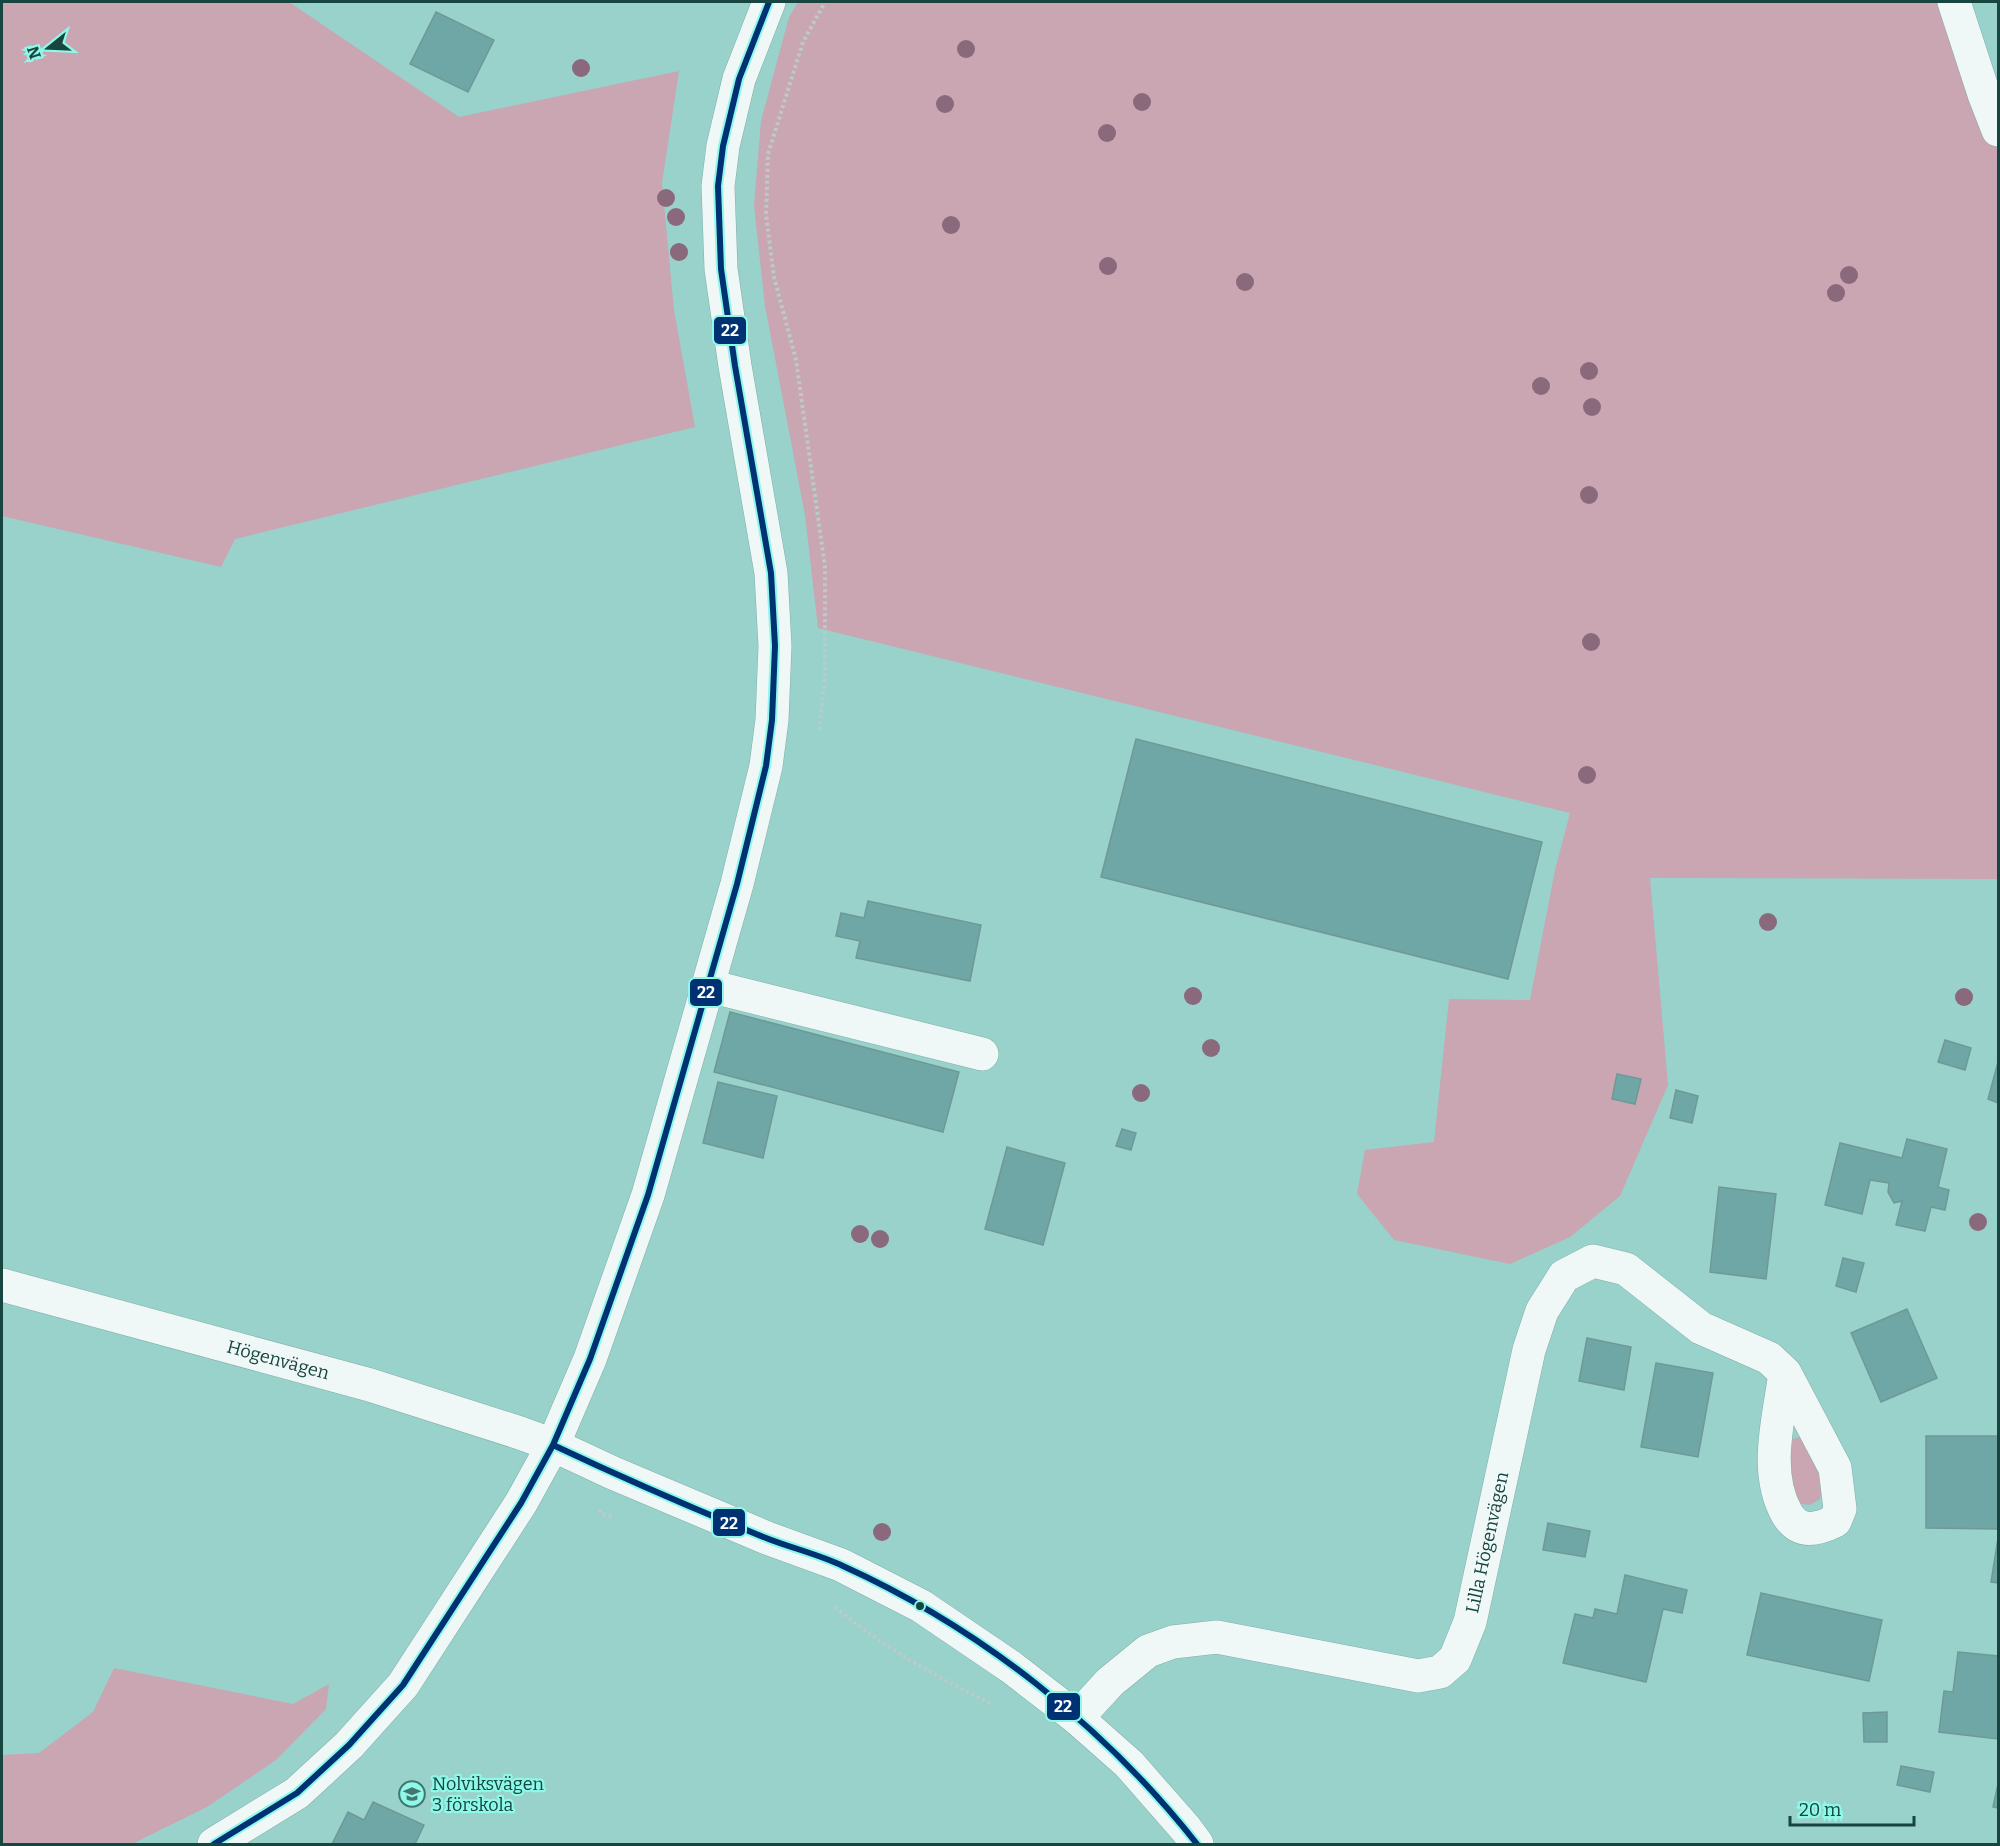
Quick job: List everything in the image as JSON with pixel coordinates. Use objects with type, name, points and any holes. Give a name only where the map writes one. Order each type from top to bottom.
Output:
[{"type":"street","points":[[214,1845],[297,1793],[349,1745],[403,1685],[521,1503],[554,1445],[590,1359],[648,1195],[737,884],[766,766],[772,720],[775,646],[771,573],[735,366],[721,269],[718,186],[723,146],[739,79],[770,2]]},
{"type":"street","points":[[1954,2],[1998,130]]},
{"type":"street","points":[[708,987],[982,1054]]},
{"type":"street","name":"Lilla Högenvägen","points":[[1077,1718],[1110,1682],[1148,1650],[1173,1642],[1217,1637],[1418,1676],[1440,1672],[1455,1659],[1470,1622],[1529,1350],[1542,1311],[1564,1276],[1593,1261],[1626,1269],[1701,1328],[1769,1358],[1785,1373]]},
{"type":"street","name":"Högenvägen","points":[[2,1285],[370,1385],[554,1445],[613,1473],[767,1538],[841,1566],[921,1606],[1011,1667],[1077,1718],[1128,1764],[1186,1829],[1197,1845]]},
{"type":"path","points":[[819,730],[825,678],[825,567],[796,360],[774,277],[766,215],[768,154],[803,42],[825,2]]},
{"type":"path","points":[[613,1473],[601,1497],[600,1514],[619,1520]]},
{"type":"path","points":[[827,1601],[860,1628],[916,1665],[994,1705]]},
{"type":"shaded area","points":[[2,2],[289,2],[459,117],[679,71],[662,183],[674,310],[695,427],[235,539],[221,567],[2,516]]},
{"type":"shaded area","points":[[798,2],[1946,2],[1998,152],[1998,879],[1650,878],[1668,1085],[1620,1196],[1570,1237],[1510,1264],[1394,1240],[1357,1194],[1365,1150],[1434,1142],[1449,999],[1530,1000],[1555,870],[1570,813],[818,628],[805,515],[765,306],[754,206],[761,121],[789,17]]},
{"type":"shaded area","points":[[1799,1437],[1811,1444],[1825,1483],[1819,1500],[1809,1505],[1797,1503],[1784,1473],[1790,1440]]},
{"type":"shaded area","points":[[114,1668],[293,1704],[329,1684],[326,1709],[276,1760],[207,1807],[132,1844],[2,1844],[2,1755],[39,1753],[93,1712]]},
{"type":"building","points":[[436,12],[494,40],[468,92],[410,64]]},
{"type":"building","points":[[1136,739],[1542,842],[1508,979],[1101,877]]},
{"type":"building","points":[[868,901],[981,925],[970,981],[856,958],[860,941],[836,936],[841,913],[864,918]]},
{"type":"building","points":[[730,1012],[959,1072],[943,1132],[714,1072]]},
{"type":"building","points":[[1945,1040],[1971,1048],[1965,1070],[1938,1062]]},
{"type":"building","points":[[1998,1062],[1998,1103],[1988,1099]]},
{"type":"building","points":[[1617,1074],[1641,1079],[1635,1104],[1612,1099]]},
{"type":"building","points":[[718,1082],[777,1096],[763,1158],[703,1143]]},
{"type":"building","points":[[1676,1090],[1698,1096],[1692,1123],[1670,1118]]},
{"type":"building","points":[[1122,1129],[1136,1133],[1131,1150],[1116,1146]]},
{"type":"building","points":[[1907,1139],[1947,1149],[1938,1187],[1949,1190],[1945,1210],[1931,1207],[1925,1231],[1896,1225],[1902,1201],[1894,1203],[1888,1192],[1889,1183],[1870,1180],[1862,1214],[1825,1205],[1840,1143],[1902,1158]]},
{"type":"building","points":[[1007,1147],[1065,1163],[1043,1245],[985,1229]]},
{"type":"building","points":[[1719,1187],[1776,1194],[1766,1279],[1710,1272]]},
{"type":"building","points":[[1843,1258],[1864,1263],[1856,1292],[1836,1286]]},
{"type":"building","points":[[1907,1309],[1937,1378],[1881,1402],[1851,1333]]},
{"type":"building","points":[[1587,1338],[1631,1347],[1624,1390],[1579,1381]]},
{"type":"building","points":[[1656,1363],[1713,1373],[1698,1457],[1641,1447]]},
{"type":"building","points":[[1926,1436],[1998,1436],[1998,1529],[1926,1528]]},
{"type":"building","points":[[1548,1523],[1590,1531],[1585,1557],[1543,1550]]},
{"type":"building","points":[[1998,1538],[1998,1583],[1991,1582]]},
{"type":"building","points":[[1625,1575],[1687,1590],[1682,1613],[1663,1609],[1646,1682],[1563,1663],[1575,1614],[1593,1618],[1595,1609],[1617,1614]]},
{"type":"building","points":[[1761,1593],[1882,1620],[1869,1681],[1747,1655]]},
{"type":"building","points":[[1958,1652],[1998,1656],[1998,1739],[1939,1732],[1944,1691],[1953,1692]]},
{"type":"building","points":[[1887,1712],[1887,1742],[1864,1742],[1863,1713]]},
{"type":"building","points":[[1901,1766],[1934,1772],[1930,1792],[1897,1785]]},
{"type":"building","points":[[1998,1784],[1998,1808],[1993,1807]]},
{"type":"building","points":[[373,1802],[424,1825],[415,1844],[332,1844],[348,1812],[364,1820]]},
{"type":"transit line","name":"22","points":[[214,1844],[297,1793],[349,1745],[403,1685],[521,1503],[553,1445],[590,1359],[648,1195],[737,884],[766,766],[772,720],[775,646],[771,573],[735,366],[721,269],[718,186],[723,146],[739,79],[769,2]]},
{"type":"transit line","name":"22","points":[[553,1445],[712,1516],[775,1542],[834,1562],[894,1591],[943,1619],[991,1650],[1080,1721],[1122,1760],[1197,1844]]},
{"type":"place","name":"Nolviksvägen 3 förskola","points":[[412,1794]]}]
